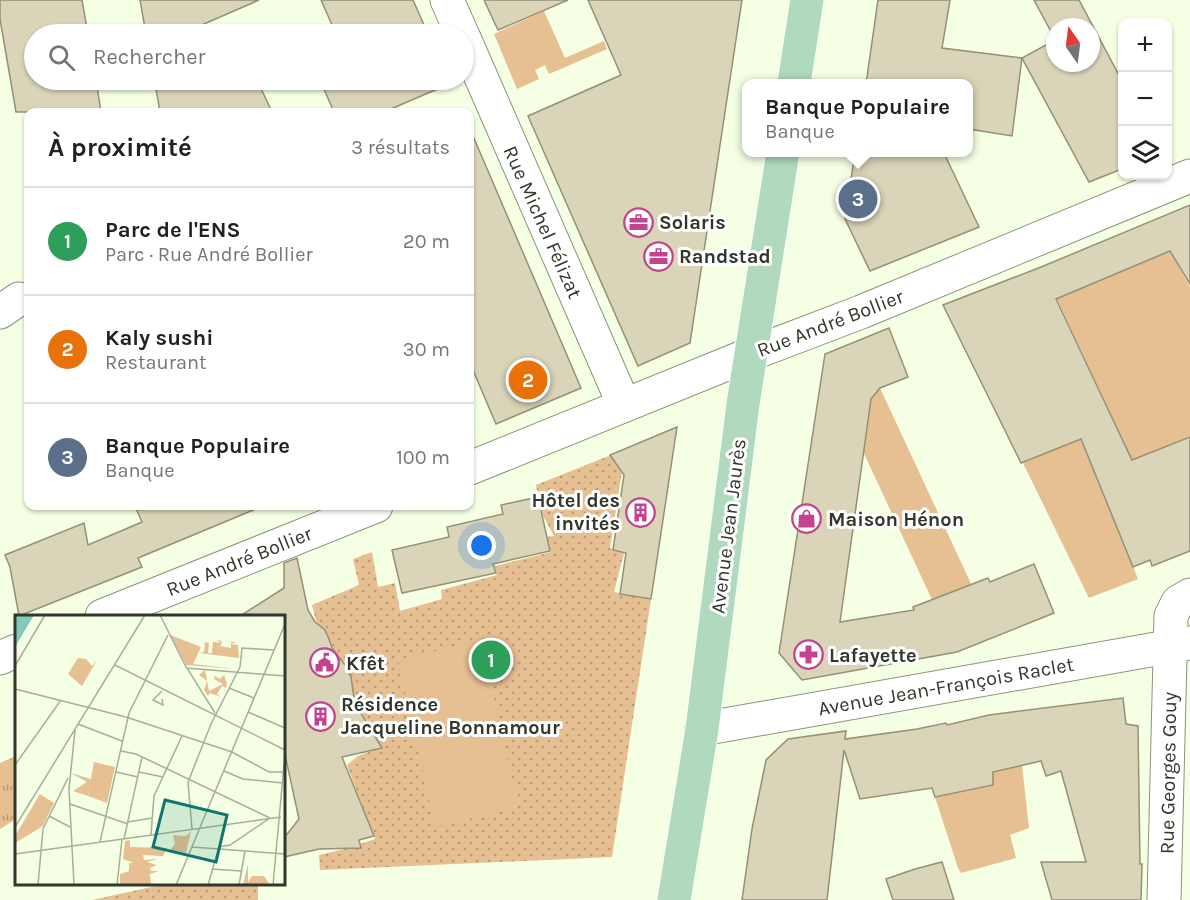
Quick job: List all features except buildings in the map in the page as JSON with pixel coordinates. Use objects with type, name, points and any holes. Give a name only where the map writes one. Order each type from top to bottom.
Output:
[{"type":"main road","points":[[795,79],[807,0]]},
{"type":"main road","name":"Avenue Jean Jaurès","points":[[674,900],[702,729],[741,421],[782,157]]},
{"type":"street","name":"Rue Michel Félizat","points":[[447,0],[458,24]]},
{"type":"street","name":"Rue Michel Félizat","points":[[474,61],[624,405]]},
{"type":"street","name":"Rue André Bollier","points":[[474,466],[861,312],[1190,176]]},
{"type":"street","name":"Rue André Bollier","points":[[104,615],[366,510]]},
{"type":"street","name":"Rue Georges Gouy","points":[[1164,900],[1180,645],[1172,616],[1178,602],[1190,595]]},
{"type":"street","name":"Avenue Jean-François Raclet","points":[[702,729],[1180,645]]},
{"type":"street","points":[[0,658],[15,651]]},
{"type":"green space","points":[[544,11],[565,58],[604,41],[607,49],[549,74],[545,65],[535,70],[539,79],[517,89],[494,34]]},
{"type":"green space","points":[[1170,251],[1190,287],[1190,437],[1096,475],[1138,579],[1089,598],[1023,463],[1116,425],[1057,299]]},
{"type":"green space","points":[[880,388],[973,588],[934,604],[861,447],[864,447],[871,399]]},
{"type":"green space","points":[[616,453],[623,465],[610,548],[624,553],[614,592],[651,599],[612,857],[320,870],[319,855],[375,839],[347,765],[358,756],[381,747],[352,695],[348,671],[331,648],[327,633],[317,625],[312,605],[359,585],[353,559],[372,552],[378,587],[395,583],[400,611],[442,599],[441,590],[497,575],[495,566],[551,552],[547,537],[554,536],[541,512],[536,485]]},
{"type":"green space","points":[[481,640],[518,807],[435,827],[398,660]]},
{"type":"green space","points":[[15,756],[15,820],[0,829],[0,763]]},
{"type":"green space","points":[[1022,765],[1029,828],[1010,835],[1016,858],[961,873],[935,797],[987,786],[993,781],[993,772]]},
{"type":"green space","points":[[160,885],[258,885],[258,900],[92,900]]},
{"type":"place","name":"Banque Populaire","points":[[858,199]]},
{"type":"place","name":"Solaris","points":[[638,222]]},
{"type":"place","name":"Randstad","points":[[658,256]]},
{"type":"place","name":"Kaly sushi","points":[[528,380]]},
{"type":"place","name":"Hôtel des invités","points":[[641,512]]},
{"type":"place","name":"Maison Hénon","points":[[807,519]]},
{"type":"place","name":"Lafayette","points":[[808,655]]},
{"type":"place","name":"Parc de l'ENS","points":[[491,660]]},
{"type":"place","name":"Kfêt","points":[[325,663]]},
{"type":"place","name":"Résidence Jacqueline Bonnamour","points":[[320,716]]}]
